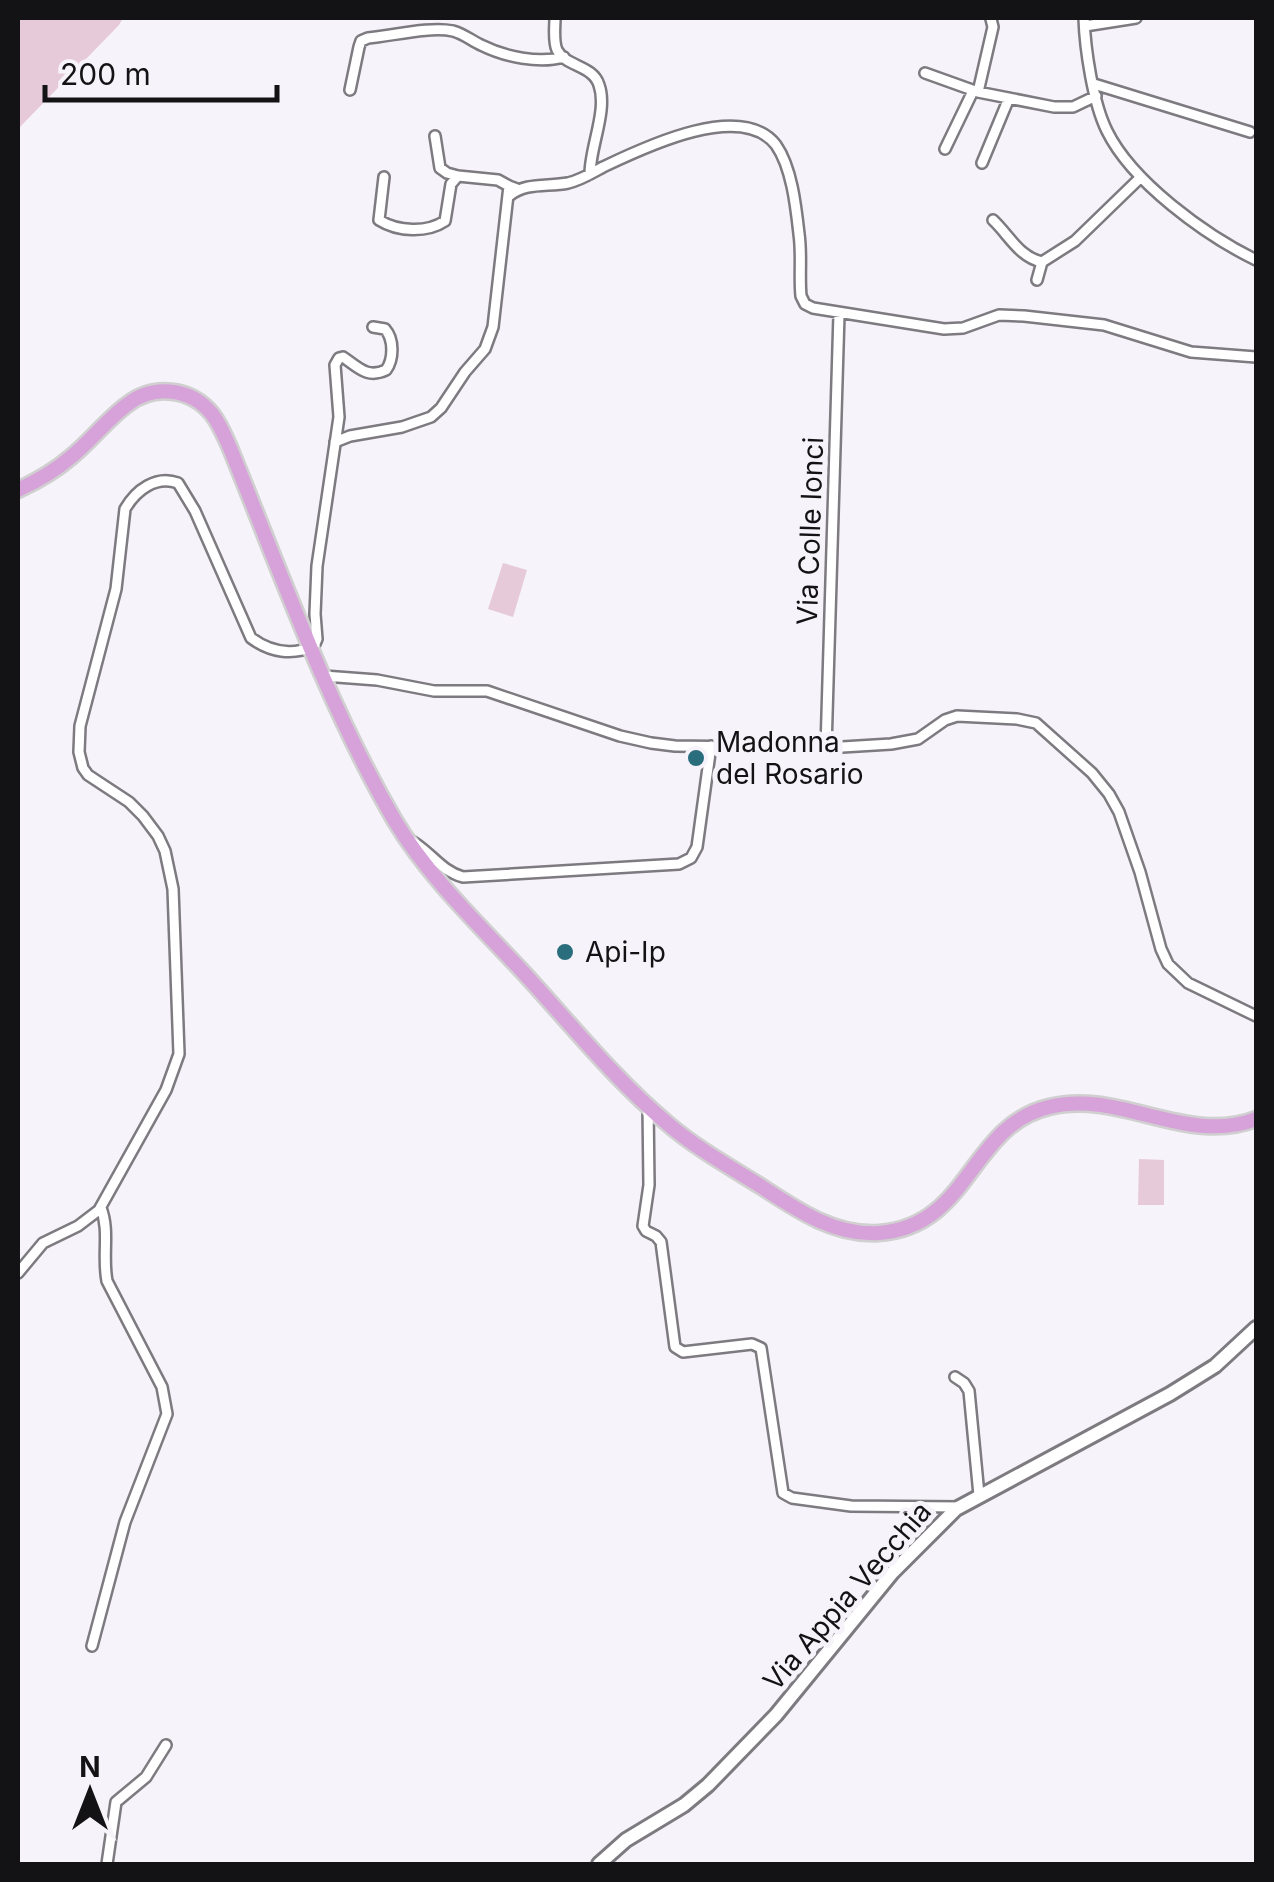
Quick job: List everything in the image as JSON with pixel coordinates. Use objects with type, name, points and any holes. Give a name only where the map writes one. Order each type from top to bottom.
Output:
[{"type":"main road","points":[[18,490],[70,458],[119,410],[146,394],[166,391],[192,397],[212,414],[330,693],[406,838],[478,923],[648,1106],[690,1141],[803,1213],[838,1228],[870,1233],[900,1229],[937,1212],[956,1194],[1004,1131],[1044,1108],[1102,1105],[1210,1127],[1256,1118]]},
{"type":"main road","name":"Via Appia Vecchia","points":[[599,1864],[626,1840],[706,1788],[781,1710],[898,1568],[960,1506],[1170,1394],[1215,1366],[1256,1328]]},
{"type":"street","points":[[555,18],[556,46],[564,57],[592,74],[600,88],[601,106],[590,174]]},
{"type":"street","points":[[946,149],[976,92],[993,27],[991,18]]},
{"type":"street","points":[[1150,18],[1085,22],[1100,115],[1112,142],[1141,177],[1213,236],[1256,260]]},
{"type":"street","points":[[350,90],[359,47],[368,38],[448,31],[492,50],[550,61],[564,57]]},
{"type":"street","points":[[924,73],[976,92],[1065,108],[1078,105],[1095,90]]},
{"type":"street","points":[[1095,90],[1250,132]]},
{"type":"street","points":[[982,164],[1009,98]]},
{"type":"street","points":[[435,136],[440,168],[447,174],[496,180],[512,190],[566,183],[656,144],[691,133],[740,126],[762,134],[778,149],[791,185],[800,238],[802,300],[816,310],[944,329],[962,328],[1009,314],[1087,322],[1187,351],[1256,358]]},
{"type":"street","points":[[384,177],[379,220],[418,230],[446,221],[450,186],[458,176]]},
{"type":"street","points":[[1037,280],[1042,262],[1075,240],[1141,177]]},
{"type":"street","points":[[335,442],[431,417],[485,349],[493,330],[512,190]]},
{"type":"street","points":[[993,220],[1024,254],[1042,262]]},
{"type":"street","name":"Via Colle Ionci","points":[[826,748],[839,314]]},
{"type":"street","points":[[18,1273],[43,1242],[81,1224],[101,1208],[170,1080],[180,1044],[173,889],[165,852],[138,810],[88,776],[78,752],[80,726],[117,583],[124,512],[131,499],[153,483],[178,483],[194,507],[251,638],[286,652],[312,647],[318,639],[316,574],[339,417],[337,360],[345,358],[360,371],[384,372],[391,363],[389,333],[373,327]]},
{"type":"street","points":[[324,676],[439,691],[487,691],[633,740],[662,745],[826,748],[910,741],[957,716],[1021,720],[1041,726],[1095,776],[1114,803],[1170,967],[1191,986],[1256,1016]]},
{"type":"street","points":[[330,693],[353,678]]},
{"type":"street","points":[[406,838],[424,848],[446,871],[463,877],[681,863],[691,858],[697,847],[710,746]]},
{"type":"street","points":[[648,1106],[649,1185],[643,1226],[662,1242],[675,1347],[683,1352],[752,1344],[761,1348],[782,1493],[792,1498],[851,1506],[960,1506]]},
{"type":"street","points":[[92,1646],[125,1522],[167,1414],[160,1384],[108,1281],[106,1225],[101,1208]]},
{"type":"street","points":[[955,1377],[964,1382],[968,1391],[979,1495]]},
{"type":"street","points":[[107,1864],[116,1800],[144,1779],[166,1745]]},
{"type":"shaded area","points":[[18,18],[123,18],[18,129]]},
{"type":"shaded area","points":[[503,563],[527,570],[513,617],[488,609]]},
{"type":"shaded area","points":[[1139,1159],[1164,1160],[1164,1205],[1138,1205]]},
{"type":"place","name":"Madonna del Rosario","points":[[696,758]]},
{"type":"place","name":"Api-Ip","points":[[565,952]]}]
